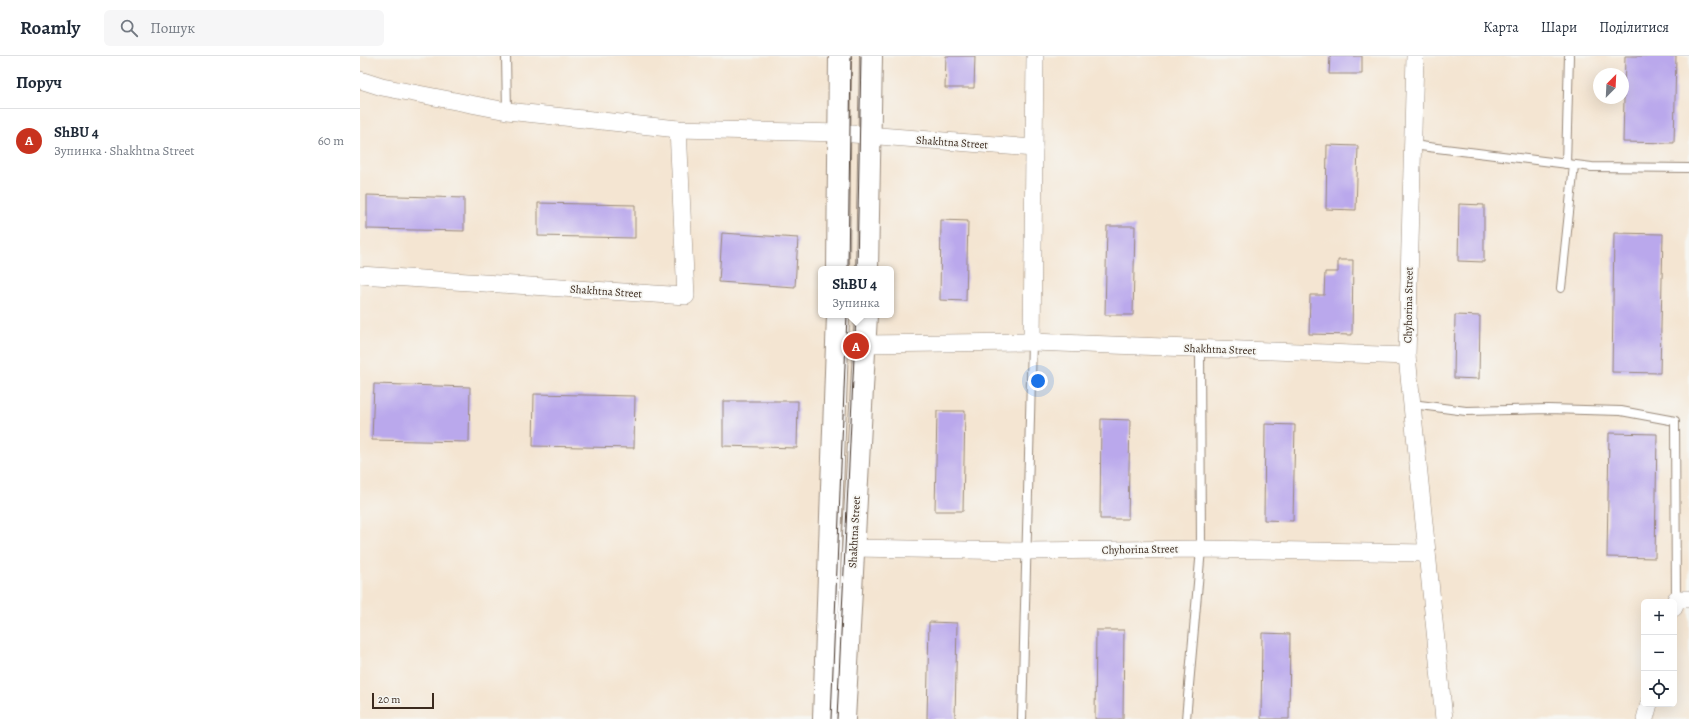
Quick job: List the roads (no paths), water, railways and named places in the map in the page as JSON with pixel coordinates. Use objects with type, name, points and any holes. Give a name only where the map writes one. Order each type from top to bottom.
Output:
[{"type":"main road","points":[[838,266],[840,56]]},
{"type":"main road","points":[[867,266],[871,56]]},
{"type":"main road","name":"Shakhtna Street","points":[[824,719],[838,318]]},
{"type":"main road","name":"Shakhtna Street","points":[[844,719],[866,318]]},
{"type":"street","points":[[1032,342],[1035,56]]},
{"type":"street","name":"Chyhorina Street","points":[[1415,56],[1407,356],[1444,719]]},
{"type":"street","name":"Shakhtna Street","points":[[360,80],[382,87],[507,111],[678,129],[840,133],[1034,148]]},
{"type":"street","name":"Shakhtna Street","points":[[360,275],[686,296],[678,129]]},
{"type":"street","name":"Shakhtna Street","points":[[837,349],[865,344],[1032,342],[1407,356]]},
{"type":"street","name":"Chyhorina Street","points":[[853,548],[1026,551],[1201,549],[1427,553]]},
{"type":"street","points":[[1645,719],[1648,707]]},
{"type":"lane","points":[[506,56],[507,111]]},
{"type":"lane","points":[[1562,288],[1570,164],[1569,56]]},
{"type":"lane","points":[[1412,145],[1592,167],[1689,168]]},
{"type":"lane","points":[[1022,719],[1032,342]]},
{"type":"lane","points":[[1186,719],[1201,549],[1200,348]]},
{"type":"lane","points":[[1412,404],[1466,411],[1548,409],[1622,411],[1675,421],[1680,602]]},
{"type":"tram line","points":[[848,266],[851,56]]},
{"type":"tram line","points":[[857,266],[861,56]]},
{"type":"tram line","points":[[831,719],[847,318]]},
{"type":"tram line","points":[[837,719],[856,318]]},
{"type":"place","name":"ShBU 4","points":[[856,346]]}]
